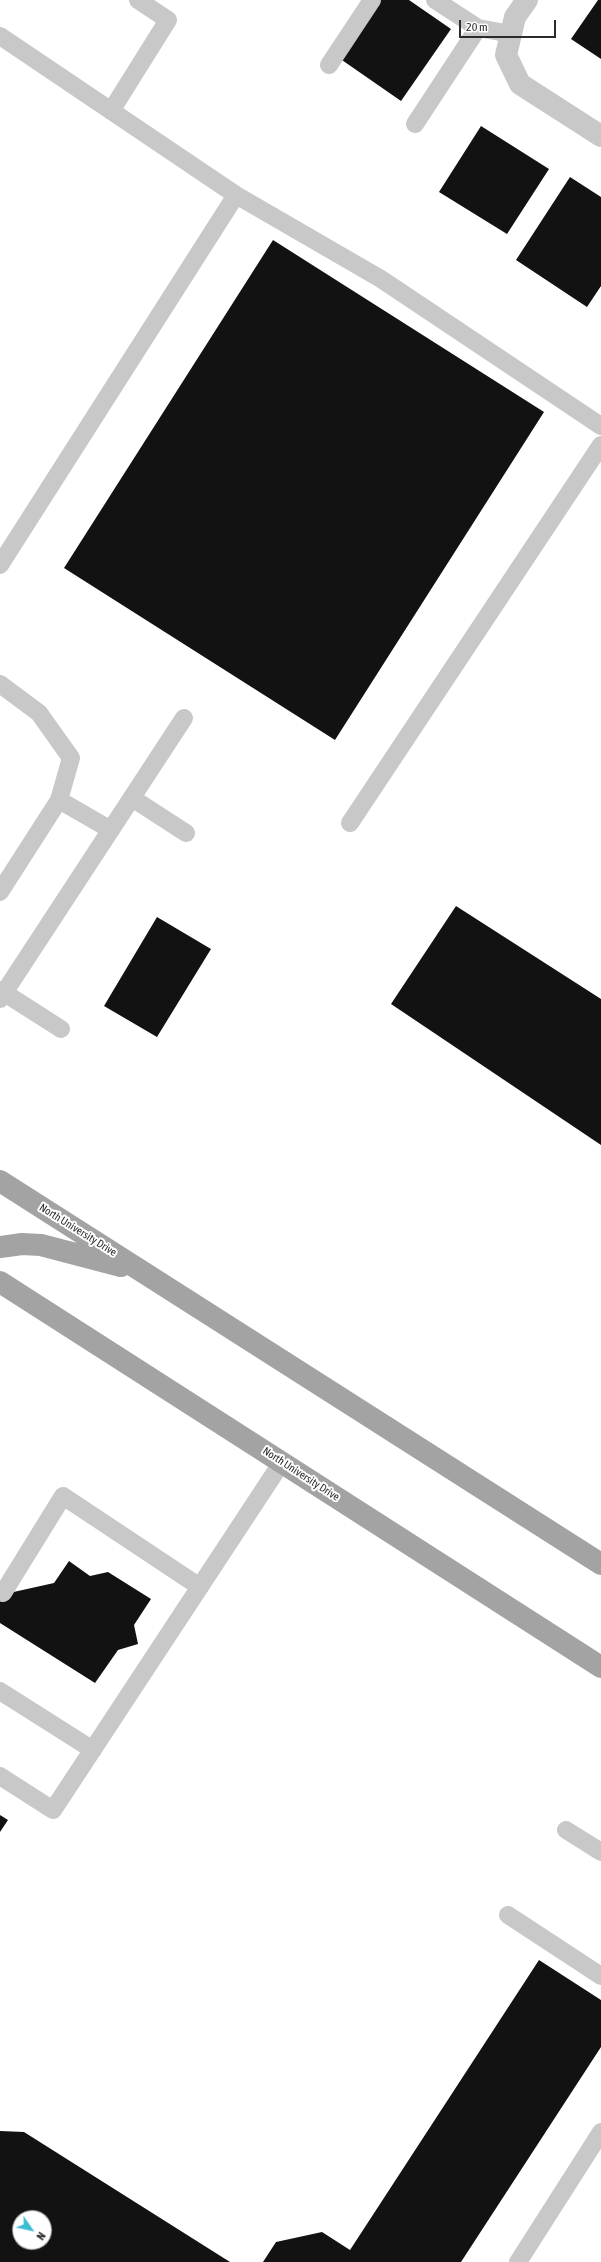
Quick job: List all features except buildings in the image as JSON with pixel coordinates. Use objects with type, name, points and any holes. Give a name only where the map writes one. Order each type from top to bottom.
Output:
[{"type":"main road","name":"North University Drive","points":[[0,1181],[601,1564]]},
{"type":"main road","points":[[0,1247],[22,1244],[41,1245],[142,1271]]},
{"type":"main road","name":"North University Drive","points":[[0,1282],[601,1667]]},
{"type":"street","points":[[527,0],[516,17],[506,55],[520,84],[601,136]]},
{"type":"lane","points":[[111,111],[168,20],[138,0]]},
{"type":"lane","points":[[329,65],[372,0]]},
{"type":"lane","points":[[435,0],[478,28],[511,34]]},
{"type":"lane","points":[[415,124],[478,28]]},
{"type":"lane","points":[[0,36],[236,195],[382,279],[601,426]]},
{"type":"lane","points":[[0,565],[236,195]]},
{"type":"lane","points":[[350,823],[601,446]]},
{"type":"lane","points":[[0,684],[38,713],[71,758],[59,800],[0,892]]},
{"type":"lane","points":[[60,1029],[1,994],[184,718]]},
{"type":"lane","points":[[132,798],[186,833]]},
{"type":"lane","points":[[59,800],[111,830]]},
{"type":"lane","points":[[0,1776],[53,1810],[282,1462]]},
{"type":"lane","points":[[3,1593],[63,1496],[200,1587]]},
{"type":"lane","points":[[0,1691],[93,1750]]},
{"type":"lane","points":[[566,1830],[601,1852]]},
{"type":"lane","points":[[508,1915],[601,1976]]},
{"type":"lane","points":[[518,2262],[601,2132]]}]
